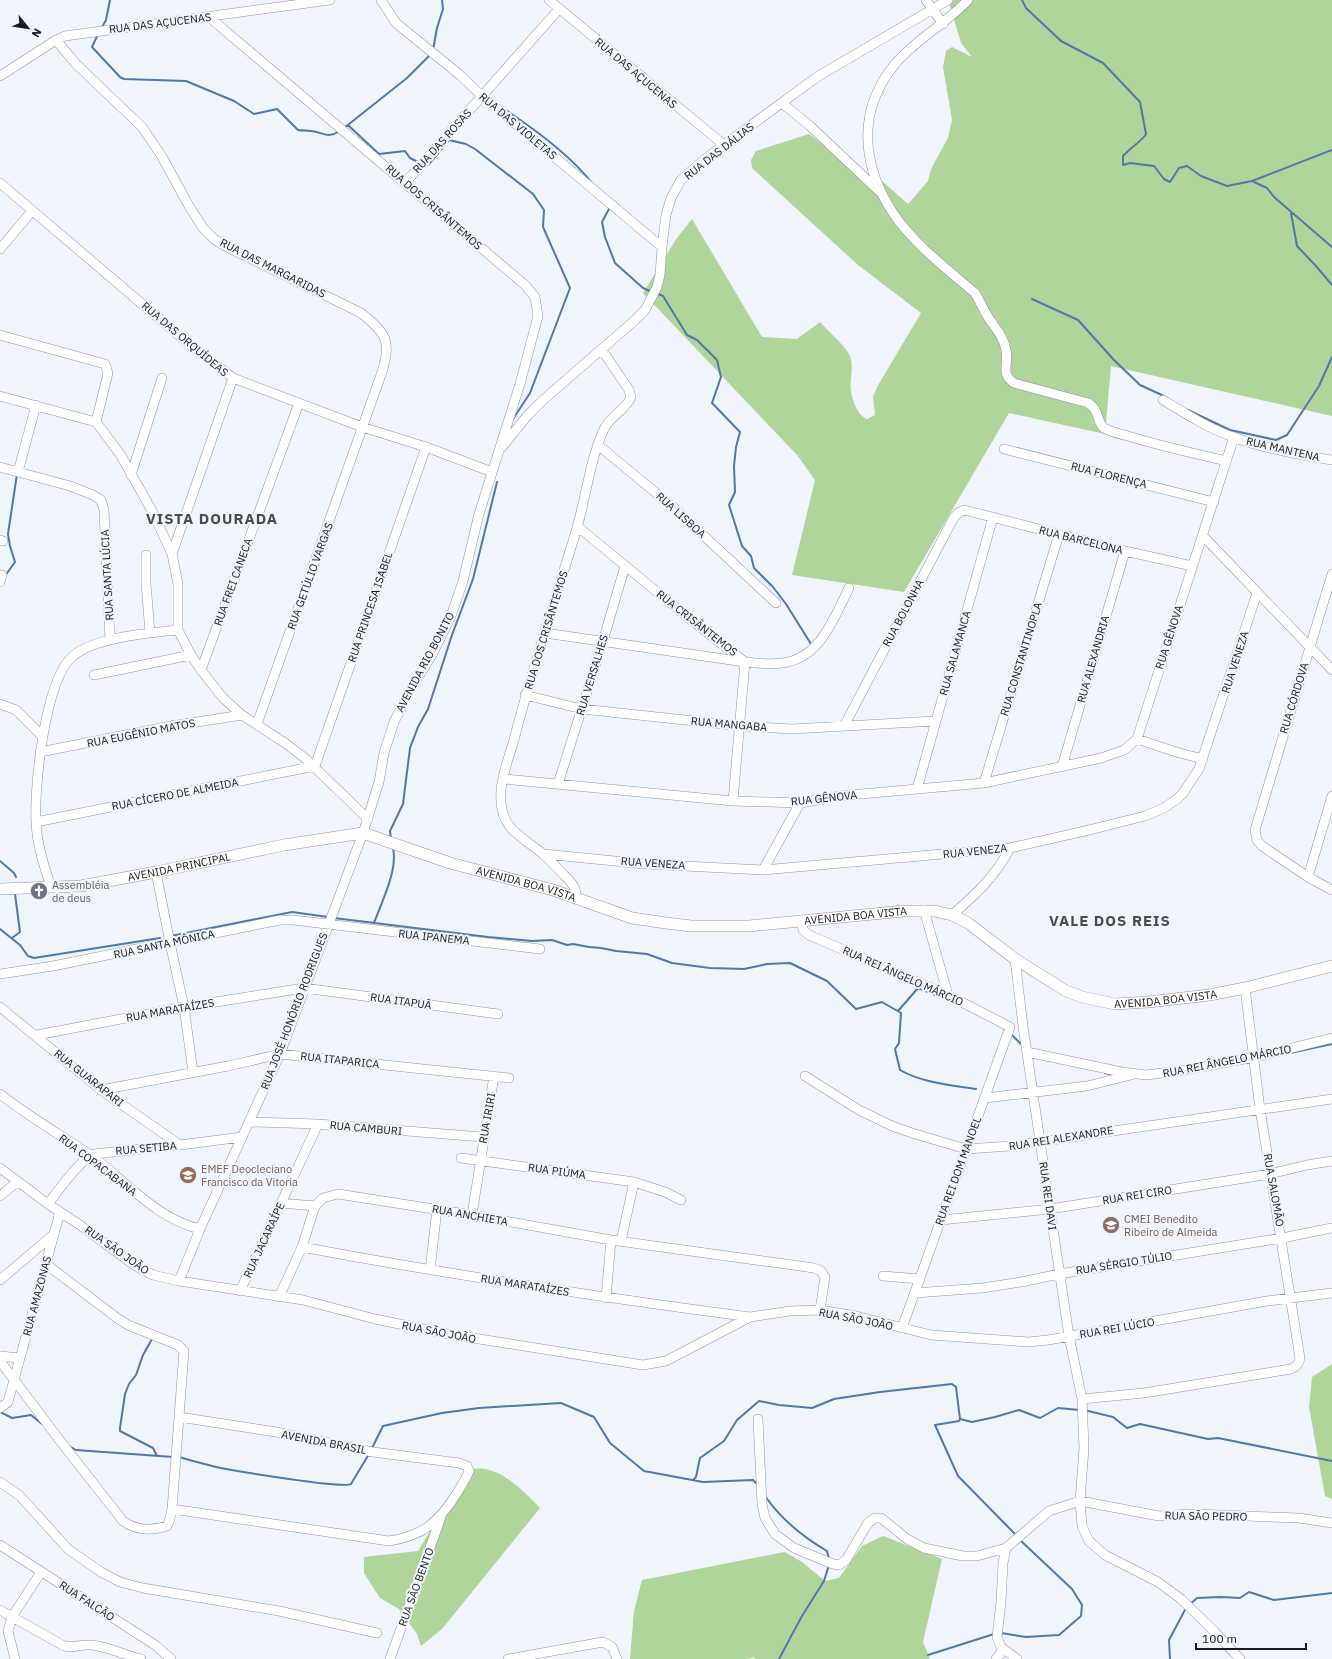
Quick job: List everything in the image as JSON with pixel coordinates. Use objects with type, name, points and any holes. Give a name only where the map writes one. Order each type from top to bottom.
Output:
[{"type":"street","name":"RUA DAS AÇUCENAS","points":[[0,76],[56,40],[72,34],[330,0]]},
{"type":"street","name":"RUA DAS VIOLETAS","points":[[382,0],[396,23],[460,75],[482,96],[662,247]]},
{"type":"street","name":"RUA DAS AÇUCENAS","points":[[549,0],[724,146]]},
{"type":"street","points":[[926,0],[943,24]]},
{"type":"street","points":[[968,0],[943,24],[896,62],[881,83],[876,93],[872,104],[867,145],[869,157],[882,194],[893,213],[908,232],[975,293],[981,301],[988,316],[1003,339],[1007,358],[1005,374],[1007,378],[1014,383],[1088,403],[1097,411],[1101,424],[1108,430],[1147,442],[1226,461]]},
{"type":"street","name":"RUA DAS DÁLIAS","points":[[498,451],[528,415],[542,401],[634,322],[645,310],[652,298],[660,275],[666,215],[675,189],[690,172],[817,77],[945,1]]},
{"type":"street","name":"RUA DAS ROSAS","points":[[405,183],[559,9]]},
{"type":"street","name":"RUA DOS CRISÂNTEMOS","points":[[209,17],[525,285],[535,297],[538,316],[520,384],[493,470]]},
{"type":"street","name":"RUA DAS MARGARIDAS","points":[[56,40],[76,64],[142,127],[161,155],[203,228],[214,239],[225,246],[361,313],[382,333],[387,343],[387,359],[362,427]]},
{"type":"street","points":[[782,103],[810,126],[882,194]]},
{"type":"street","name":"RUA DAS ORQUÍDEAS","points":[[0,183],[182,338],[233,378],[362,427],[493,470]]},
{"type":"street","points":[[0,249],[32,211]]},
{"type":"street","points":[[0,335],[100,361],[105,364],[108,373],[96,422]]},
{"type":"street","name":"RUA DOS CRISÂNTEMOS","points":[[576,900],[575,888],[544,854],[516,834],[506,820],[500,801],[525,695],[577,526],[598,445],[608,421],[628,403],[631,397],[629,390],[602,350]]},
{"type":"street","points":[[132,475],[162,378]]},
{"type":"street","points":[[172,554],[233,378]]},
{"type":"street","points":[[0,396],[96,422],[120,454],[152,511],[172,554],[178,584],[178,630],[201,670],[223,698],[242,715],[285,743],[315,766],[343,797],[368,819]]},
{"type":"street","name":"RUA MANTENA","points":[[1163,400],[1190,418],[1234,438],[1295,454],[1332,460]]},
{"type":"street","name":"RUA FREI CANECA","points":[[201,670],[298,403]]},
{"type":"street","points":[[0,467],[18,472],[36,405]]},
{"type":"street","name":"RUA GETÚLIO VARGAS","points":[[257,724],[362,427]]},
{"type":"street","name":"RUA GÊNOVA","points":[[504,779],[733,801],[800,803],[839,796],[984,783],[1116,754],[1124,750],[1137,739],[1234,438]]},
{"type":"street","name":"RUA LISBOA","points":[[598,445],[673,507],[776,603]]},
{"type":"street","name":"RUA PRINCESA ISABEL","points":[[315,766],[426,447]]},
{"type":"street","name":"RUA FLORENÇA","points":[[1004,449],[1214,502]]},
{"type":"street","name":"AVENIDA RIO BONITO","points":[[363,833],[379,782],[384,753],[394,722],[409,692],[433,653],[451,616],[463,580],[493,470]]},
{"type":"street","name":"RUA SANTA LÚCIA","points":[[18,472],[70,486],[94,495],[101,500],[104,510],[110,640]]},
{"type":"street","name":"RUA BOLONHA","points":[[844,726],[953,519],[958,513],[964,510],[971,511]]},
{"type":"street","name":"RUA BARCELONA","points":[[971,511],[1125,551],[1192,566]]},
{"type":"street","name":"RUA SALAMANCA","points":[[917,789],[993,517]]},
{"type":"street","name":"RUA CRISÂNTEMOS","points":[[577,526],[745,662],[733,801]]},
{"type":"street","name":"RUA CONSTANTINOPLA","points":[[984,783],[1059,534]]},
{"type":"street","points":[[1203,536],[1332,670]]},
{"type":"street","name":"RUA ALEXANDRIA","points":[[1062,767],[1125,551]]},
{"type":"street","points":[[146,556],[146,583],[150,633]]},
{"type":"street","name":"RUA VERSALHES","points":[[558,784],[625,566]]},
{"type":"street","name":"RUA CÓRDOVA","points":[[1332,574],[1257,821],[1255,836],[1260,843],[1308,877],[1332,890]]},
{"type":"street","points":[[545,633],[745,662],[771,664],[784,663],[794,661],[813,649],[830,628],[849,588]]},
{"type":"street","name":"RUA VENEZA","points":[[544,854],[645,864],[763,870],[1010,848],[1145,816],[1164,808],[1177,799],[1188,788],[1199,769],[1257,593]]},
{"type":"street","points":[[51,887],[44,867],[36,822],[40,752],[55,686],[61,671],[73,656],[110,640],[178,630]]},
{"type":"street","points":[[94,675],[191,655]]},
{"type":"street","name":"RUA MANGABA","points":[[525,695],[582,709],[740,726],[792,729],[935,721]]},
{"type":"street","points":[[0,704],[16,710],[43,737]]},
{"type":"street","name":"RUA EUGÊNIO MATOS","points":[[40,752],[171,726],[242,715]]},
{"type":"street","points":[[1137,739],[1203,759]]},
{"type":"street","name":"RUA CÍCERO DE ALMEIDA","points":[[36,822],[315,766]]},
{"type":"street","points":[[1308,877],[1332,796]]},
{"type":"street","points":[[763,870],[800,803]]},
{"type":"street","name":"AVENIDA PRINCIPAL","points":[[0,889],[81,886],[284,845],[363,833]]},
{"type":"street","name":"AVENIDA BOA VISTA","points":[[363,833],[450,863],[553,890],[576,900],[632,918],[666,923],[691,926],[749,926],[924,910],[952,916],[968,924],[1015,959],[1073,994],[1116,1004],[1178,999],[1246,988],[1332,966]]},
{"type":"street","name":"RUA JOSÉ HONÓRIO RODRIGUES","points":[[179,1281],[200,1229],[280,1054],[363,833]]},
{"type":"street","points":[[952,916],[989,880],[1000,866],[1010,848]]},
{"type":"street","points":[[156,872],[184,1007],[193,1072]]},
{"type":"street","points":[[924,910],[948,995]]},
{"type":"street","name":"RUA SANTA MÔNICA","points":[[0,974],[53,966],[280,920],[328,925]]},
{"type":"street","name":"RUA REI ÂNGELO MÁRCIO","points":[[802,922],[803,930],[809,935],[948,995],[1010,1027]]},
{"type":"street","name":"RUA IPANEMA","points":[[328,925],[540,949]]},
{"type":"street","name":"RUA REI DAVI","points":[[1015,959],[1023,1026],[1059,1274],[1069,1336],[1082,1399],[1084,1448],[1080,1501],[1082,1526],[1089,1541],[1105,1555],[1168,1589],[1214,1631],[1240,1659]]},
{"type":"street","name":"RUA MARATAÍZES","points":[[37,1036],[184,1007],[304,988]]},
{"type":"street","name":"RUA ITAPUÃ","points":[[304,988],[498,1014]]},
{"type":"street","name":"RUA SALOMÃO","points":[[1082,1399],[1137,1394],[1291,1368],[1298,1366],[1300,1362],[1282,1238],[1260,1109],[1246,988]]},
{"type":"street","name":"RUA GUARAPARI","points":[[0,1007],[101,1090],[180,1145]]},
{"type":"street","points":[[1010,1027],[1023,1026]]},
{"type":"street","name":"RUA REI DOM MANOEL","points":[[902,1328],[1010,1027]]},
{"type":"street","name":"RUA REI ÂNGELO MÁRCIO","points":[[1027,1052],[1134,1074],[1146,1075],[1180,1072],[1255,1057],[1332,1038]]},
{"type":"street","name":"RUA ITAPARICA","points":[[101,1090],[228,1066],[280,1054],[509,1078]]},
{"type":"street","points":[[985,1098],[1087,1086],[1134,1074]]},
{"type":"street","name":"RUA IRIRI","points":[[480,1161],[494,1076]]},
{"type":"street","name":"RUA REI ALEXANDRE","points":[[805,1076],[859,1110],[892,1126],[966,1149],[1011,1146],[1332,1099]]},
{"type":"street","name":"RUA COPACABANA","points":[[0,1094],[90,1155],[156,1208],[186,1226],[200,1229]]},
{"type":"street","name":"RUA CAMBURI","points":[[250,1122],[318,1124],[483,1137]]},
{"type":"street","name":"RUA JACARAÍPE","points":[[240,1291],[318,1124]]},
{"type":"street","name":"RUA SETIBA","points":[[90,1155],[100,1152],[180,1145],[242,1137]]},
{"type":"street","points":[[48,1204],[82,1161],[90,1155]]},
{"type":"street","name":"RUA PIÚMA","points":[[460,1158],[634,1182],[665,1192],[682,1200]]},
{"type":"street","points":[[472,1215],[480,1161]]},
{"type":"street","name":"RUA REI CIRO","points":[[941,1220],[1050,1209],[1270,1174],[1307,1165],[1332,1161]]},
{"type":"street","name":"RUA SÃO JOÃO","points":[[0,1168],[48,1204],[144,1271],[153,1275],[179,1281],[303,1300],[375,1319],[448,1334],[643,1365],[666,1361],[750,1317],[790,1311],[820,1310],[856,1316],[902,1328]]},
{"type":"street","points":[[0,1196],[17,1182]]},
{"type":"street","points":[[621,1241],[634,1182]]},
{"type":"street","name":"RUA ANCHIETA","points":[[316,1206],[319,1202],[329,1196],[338,1194],[437,1209],[611,1240],[814,1268],[821,1272],[825,1277],[820,1310]]},
{"type":"street","points":[[279,1297],[302,1247],[316,1206],[281,1203]]},
{"type":"street","points":[[430,1270],[437,1209]]},
{"type":"street","name":"RUA AMAZONAS","points":[[0,1408],[8,1402],[60,1212]]},
{"type":"street","name":"RUA SÉRGIO TÚLIO","points":[[915,1293],[982,1288],[1021,1282],[1059,1274],[1282,1238],[1332,1228]]},
{"type":"street","points":[[0,1280],[53,1236]]},
{"type":"street","points":[[606,1298],[611,1240]]},
{"type":"street","name":"RUA MARATAÍZES","points":[[302,1247],[430,1270],[606,1298],[750,1317]]},
{"type":"street","points":[[0,1361],[122,1521],[133,1527],[142,1529],[164,1527],[168,1525],[172,1509],[184,1354],[183,1349],[178,1345],[128,1325],[46,1264]]},
{"type":"street","points":[[883,1276],[920,1279]]},
{"type":"street","name":"RUA REI LÚCIO","points":[[902,1328],[931,1335],[1028,1342],[1267,1300],[1332,1293]]},
{"type":"street","points":[[0,1356],[20,1358]]},
{"type":"street","name":"AVENIDA BRASIL","points":[[179,1417],[276,1432],[372,1452],[460,1463],[468,1468]]},
{"type":"street","points":[[758,1419],[762,1504],[765,1518],[776,1534],[784,1542],[801,1552],[833,1564],[843,1563],[846,1560],[872,1519],[878,1518],[884,1520],[907,1539],[924,1548],[963,1556],[977,1556],[1006,1548],[1044,1514],[1053,1509],[1080,1501]]},
{"type":"street","name":"RUA SÃO BENTO","points":[[172,1509],[389,1541],[410,1537],[430,1526],[450,1505],[468,1474],[468,1468]]},
{"type":"street","points":[[0,1482],[20,1496],[68,1549],[101,1572],[120,1582],[143,1588],[279,1610],[377,1633]]},
{"type":"street","name":"RUA SÃO PEDRO","points":[[1080,1501],[1159,1516],[1193,1514],[1299,1518],[1332,1523]]},
{"type":"street","name":"RUA SÃO BENTO","points":[[390,1659],[442,1514]]},
{"type":"street","name":"RUA FALCÃO","points":[[0,1546],[155,1645],[171,1659]]},
{"type":"street","points":[[1006,1548],[1003,1563],[1000,1612],[996,1632],[998,1642],[1004,1650],[1017,1659]]},
{"type":"street","points":[[15,1659],[8,1631],[12,1617],[41,1572]]},
{"type":"street","points":[[0,1610],[64,1646],[72,1647],[93,1645],[108,1648],[141,1659]]},
{"type":"street","points":[[508,1659],[603,1642],[612,1647],[617,1659]]},
{"type":"street","points":[[996,1659],[1004,1650]]},
{"type":"green space","points":[[948,0],[1332,0],[1332,416],[1111,366],[1105,434],[1009,413],[904,592],[792,575],[815,480],[797,455],[643,293],[677,238],[692,219],[762,337],[797,339],[820,322],[847,350],[851,358],[851,391],[858,411],[867,419],[875,415],[873,397],[877,387],[921,313],[858,265],[752,168],[751,160],[756,151],[809,134],[877,186],[882,181],[908,204],[928,181],[931,169],[948,138],[952,120],[943,67],[946,51],[952,47],[972,57],[961,43]]},
{"type":"green space","points":[[1332,1364],[1332,1499],[1325,1496],[1309,1407],[1312,1377]]},
{"type":"green space","points":[[466,1469],[485,1469],[501,1475],[515,1484],[540,1508],[442,1629],[421,1646],[417,1634],[399,1609],[380,1598],[364,1573],[364,1557],[418,1551],[429,1533],[457,1495]]},
{"type":"green space","points":[[883,1536],[942,1559],[923,1642],[930,1659],[755,1659],[754,1657],[749,1659],[630,1659],[634,1611],[642,1580],[785,1552],[802,1562],[825,1581],[839,1578],[862,1546]]},
{"type":"waterway","points":[[101,29],[106,20],[110,0]]},
{"type":"waterway","points":[[433,50],[437,28],[443,9],[442,0]]},
{"type":"waterway","points":[[1022,0],[1026,8],[1061,41],[1103,63],[1140,102],[1146,134],[1123,156],[1123,165],[1130,163],[1154,166],[1164,179],[1170,182],[1179,168],[1187,166],[1201,176],[1227,186],[1252,181],[1332,150]]},
{"type":"waterway","points":[[98,34],[92,47],[120,77],[124,79],[186,81],[234,101],[254,114],[277,109],[298,130],[328,135],[338,132]]},
{"type":"waterway","points":[[344,128],[407,78],[430,55]]},
{"type":"waterway","points":[[504,109],[528,125],[562,152],[592,183]]},
{"type":"waterway","points":[[348,125],[379,154],[405,151],[410,158],[420,163]]},
{"type":"waterway","points":[[425,166],[429,164],[449,140],[466,144],[475,149],[533,194],[544,210],[543,227],[570,288],[530,393],[513,419]]},
{"type":"waterway","points":[[1252,181],[1267,188],[1274,197],[1332,247]]},
{"type":"waterway","points":[[610,207],[602,222],[605,237],[615,263],[643,288],[652,292]]},
{"type":"waterway","points":[[1291,213],[1297,246],[1332,285]]},
{"type":"waterway","points":[[656,293],[663,296],[687,335],[697,340],[717,360],[721,377],[712,403],[740,432],[736,447],[734,466],[735,492],[729,505],[742,546],[751,556],[754,568],[773,587],[786,604],[811,644]]},
{"type":"waterway","points":[[1032,299],[1078,320],[1114,360],[1140,385],[1164,396]]},
{"type":"waterway","points":[[1188,410],[1230,430],[1276,440],[1287,435],[1319,386],[1332,357]]},
{"type":"waterway","points":[[5,576],[15,562],[8,534],[17,474]]},
{"type":"waterway","points":[[391,839],[390,831],[403,804],[410,748],[418,727],[428,709],[452,635],[473,579],[497,482]]},
{"type":"waterway","points":[[374,923],[391,876],[394,857],[393,848]]},
{"type":"waterway","points":[[0,861],[14,873],[16,877]]},
{"type":"waterway","points":[[12,938],[20,932],[15,894]]},
{"type":"waterway","points":[[171,936],[292,912],[328,917]]},
{"type":"waterway","points":[[334,918],[488,937],[532,941],[552,940],[567,945],[573,944],[647,954],[672,963],[710,968],[744,969],[767,964],[790,963],[827,981],[856,1009],[882,1002],[901,1013],[899,1043],[895,1049],[900,1070],[927,1081],[976,1089]]},
{"type":"waterway","points":[[0,929],[20,945],[28,956],[34,958],[160,938]]},
{"type":"waterway","points":[[898,1011],[918,988],[957,1004]]},
{"type":"waterway","points":[[1011,1034],[1022,1045]]},
{"type":"waterway","points":[[1276,1056],[1332,1044]]},
{"type":"waterway","points":[[1105,1073],[1114,1075]]},
{"type":"waterway","points":[[152,1339],[143,1355],[136,1375],[129,1384],[125,1394],[120,1431],[153,1448],[157,1456]]},
{"type":"waterway","points":[[694,1479],[696,1477],[700,1458],[724,1441],[737,1420],[759,1401],[779,1405],[812,1408],[834,1399],[952,1384],[956,1387],[960,1419]]},
{"type":"waterway","points":[[372,1448],[383,1426],[442,1413],[479,1408],[561,1403],[594,1417],[610,1443],[644,1471],[703,1482],[753,1480],[757,1484]]},
{"type":"waterway","points":[[1016,1535],[958,1476],[935,1425],[959,1421],[960,1419],[972,1422],[1019,1410],[1040,1418],[1058,1408],[1080,1410]]},
{"type":"waterway","points":[[1084,1410],[1113,1417],[1127,1428],[1140,1424],[1208,1439],[1218,1438],[1332,1461]]},
{"type":"waterway","points":[[0,1412],[12,1418],[31,1415],[42,1424]]},
{"type":"waterway","points":[[69,1446],[76,1450],[173,1457]]},
{"type":"waterway","points":[[179,1457],[210,1466],[231,1470],[311,1482],[344,1485],[351,1484],[369,1454]]},
{"type":"waterway","points":[[765,1496],[785,1520],[809,1540],[827,1551],[829,1559]]},
{"type":"waterway","points":[[1001,1633],[1026,1637],[1059,1635],[1081,1616],[1082,1605],[1072,1589],[1020,1540]]},
{"type":"waterway","points":[[779,1659],[802,1616],[824,1581],[829,1565]]},
{"type":"waterway","points":[[1189,1605],[1197,1598],[1240,1598],[1249,1592],[1274,1600],[1332,1593]]},
{"type":"waterway","points":[[1170,1659],[1169,1640],[1186,1608]]},
{"type":"waterway","points":[[928,1655],[994,1634]]},
{"type":"place","name":"Assembléia de deus","points":[[39,891]]},
{"type":"place","name":"EMEF Deocleciano Francisco da Vitoria","points":[[188,1175]]},
{"type":"place","name":"CMEI Benedito Ribeiro de Almeida","points":[[1111,1225]]},
{"type":"district","name":"VISTA DOURADA","points":[[212,519]]},
{"type":"district","name":"VALE DOS REIS","points":[[1110,921]]}]
